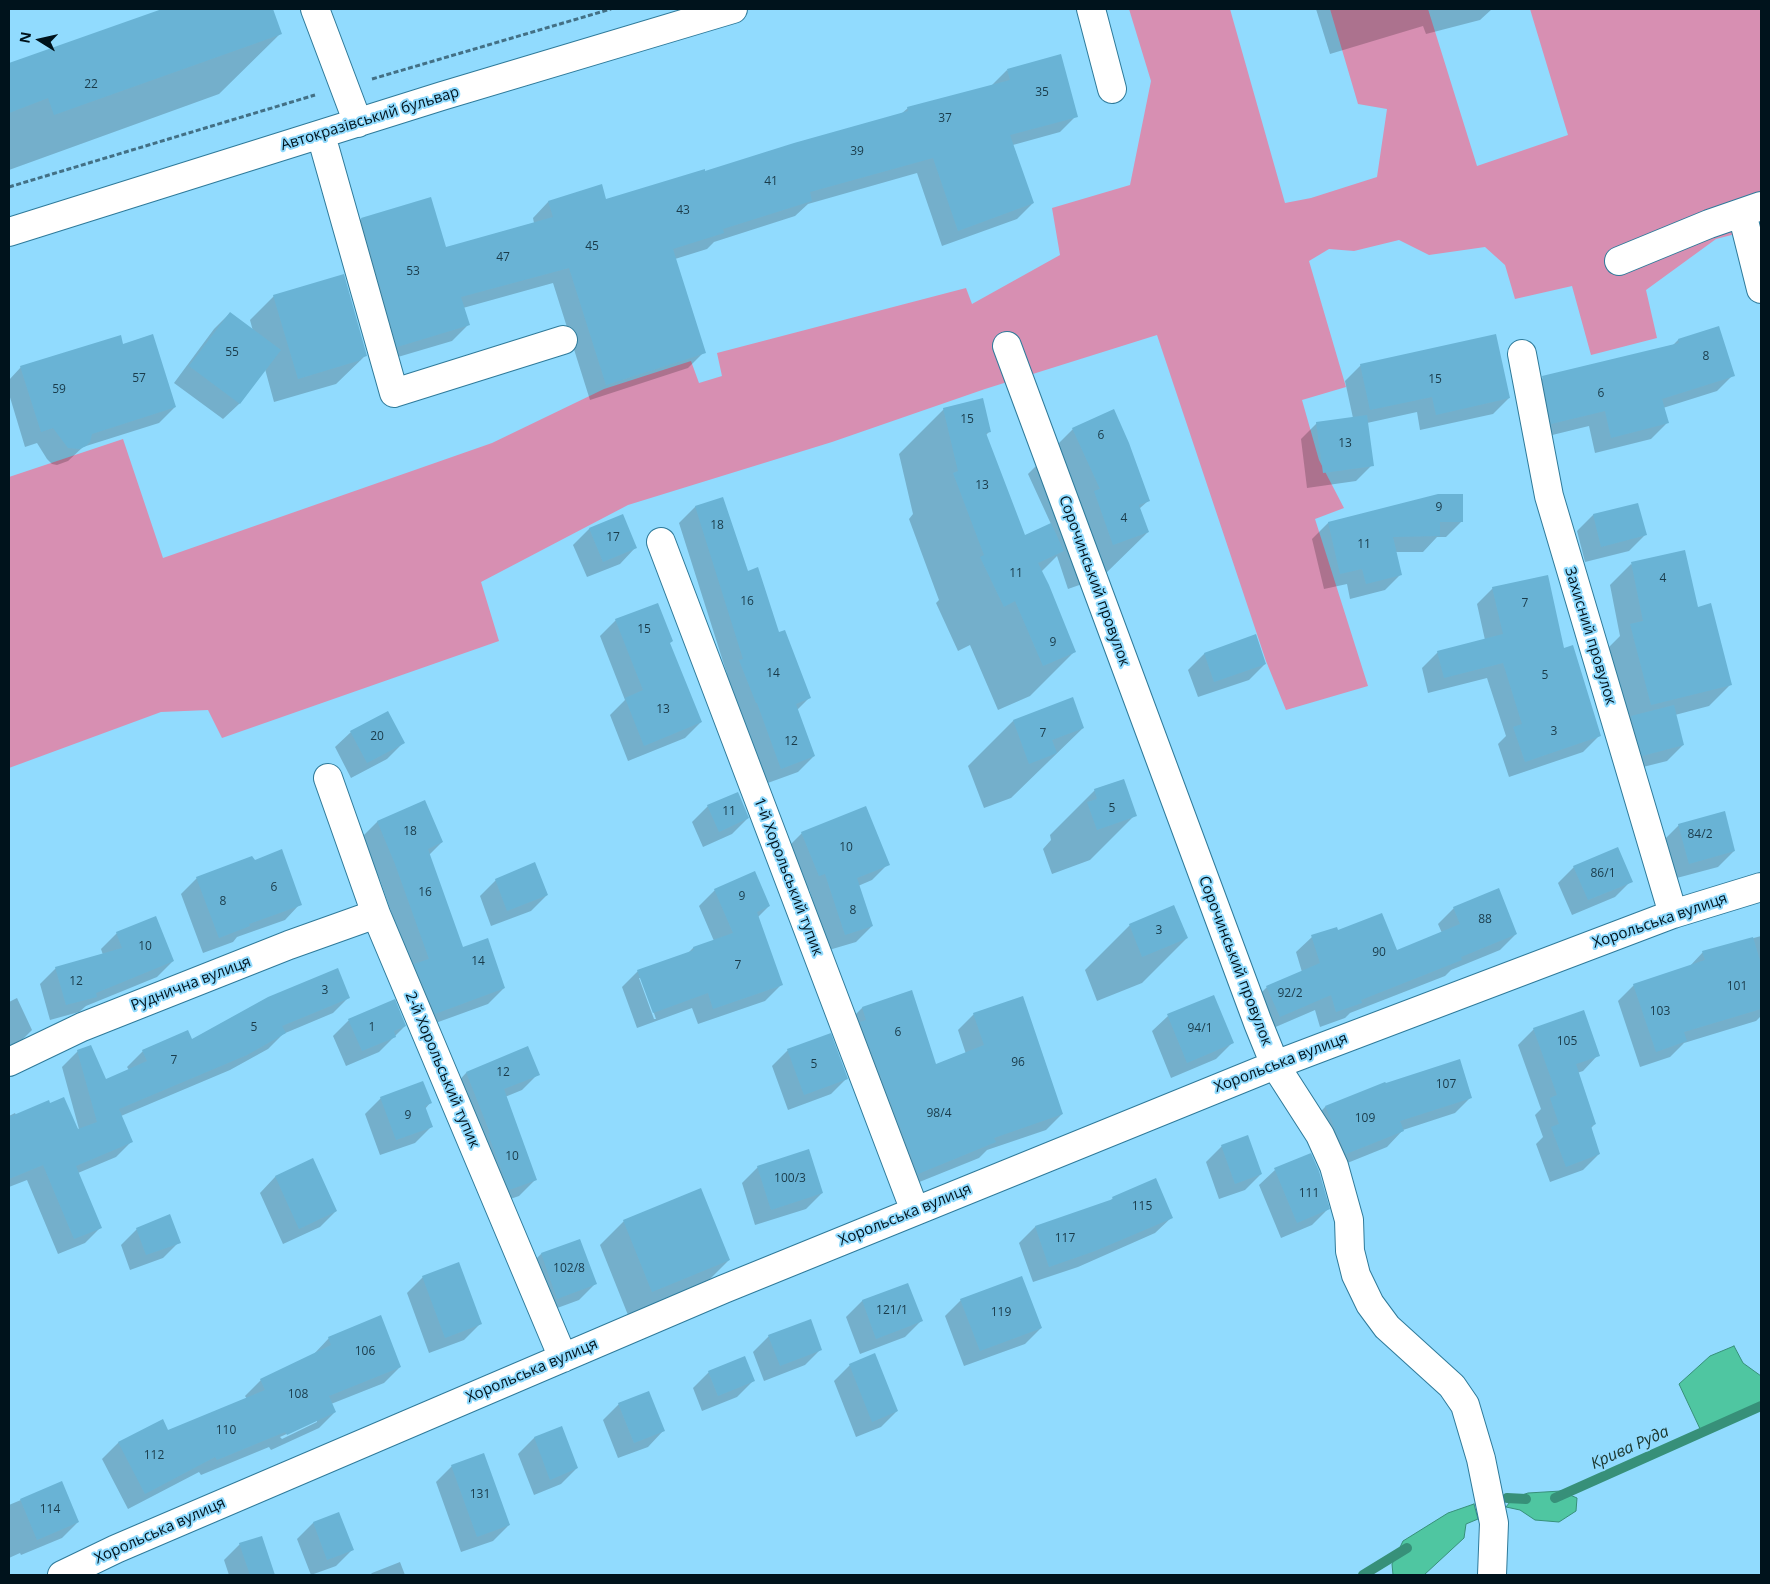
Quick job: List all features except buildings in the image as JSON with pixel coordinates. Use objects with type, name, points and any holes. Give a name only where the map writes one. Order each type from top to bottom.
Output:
[{"type":"street","points":[[314,9],[358,123]]},
{"type":"street","name":"Автокразівський бульвар","points":[[9,232],[733,9]]},
{"type":"street","points":[[1090,9],[1112,89]]},
{"type":"street","points":[[321,135],[394,393],[563,340]]},
{"type":"street","points":[[1619,261],[1709,224],[1752,210],[1761,289]]},
{"type":"street","name":"Сорочинський провулок","points":[[1007,346],[1258,1024],[1275,1065],[1320,1135],[1334,1166],[1349,1220],[1350,1251],[1356,1275],[1370,1304],[1387,1327],[1452,1386],[1465,1405],[1481,1459],[1494,1523],[1492,1575]]},
{"type":"street","name":"Захисний провулок","points":[[1522,354],[1549,496],[1672,914]]},
{"type":"street","name":"1-й Хорольський тупик","points":[[661,542],[915,1211]]},
{"type":"street","name":"2-й Хорольський тупик","points":[[328,778],[376,914],[563,1358]]},
{"type":"street","name":"Хорольська вулиця","points":[[62,1575],[116,1549],[724,1289],[1275,1065],[1672,914],[1761,888]]},
{"type":"street","name":"Руднична вулиця","points":[[9,1062],[91,1023],[376,914]]},
{"type":"path","points":[[9,187],[611,9]]},
{"type":"shaded area","points":[[1129,9],[1230,9],[1285,203],[1311,198],[1377,177],[1387,109],[1358,104],[1330,9],[1428,9],[1477,166],[1568,135],[1530,9],[1761,9],[1761,212],[1756,214],[1759,228],[1716,239],[1646,290],[1657,338],[1591,355],[1572,286],[1515,299],[1505,265],[1485,247],[1429,255],[1399,240],[1354,251],[1329,249],[1309,261],[1346,387],[1302,400],[1319,460],[1344,508],[1315,519],[1368,686],[1286,710],[1266,661],[1157,335],[985,389],[832,442],[628,505],[481,582],[499,641],[222,738],[208,710],[161,712],[9,768],[9,477],[123,439],[163,558],[492,443],[604,389],[691,361],[699,383],[722,376],[717,353],[966,288],[972,304],[1060,255],[1052,208],[1130,185],[1151,81]]},
{"type":"shaded area","points":[[1734,1346],[1743,1363],[1761,1376],[1761,1405],[1702,1433],[1679,1384],[1710,1356]]},
{"type":"shaded area","points":[[1561,1491],[1577,1498],[1576,1511],[1559,1522],[1535,1520],[1520,1510],[1506,1507],[1513,1498],[1528,1493]]},
{"type":"shaded area","points":[[1474,1504],[1478,1519],[1466,1524],[1464,1538],[1424,1575],[1393,1575],[1392,1564],[1403,1541],[1448,1513]]},
{"type":"waterway","name":"Крива Руда","points":[[1555,1498],[1761,1406]]},
{"type":"waterway","name":"Крива Руда","points":[[1507,1498],[1526,1499]]},
{"type":"waterway","name":"Крива Руда","points":[[1363,1575],[1407,1548]]}]
